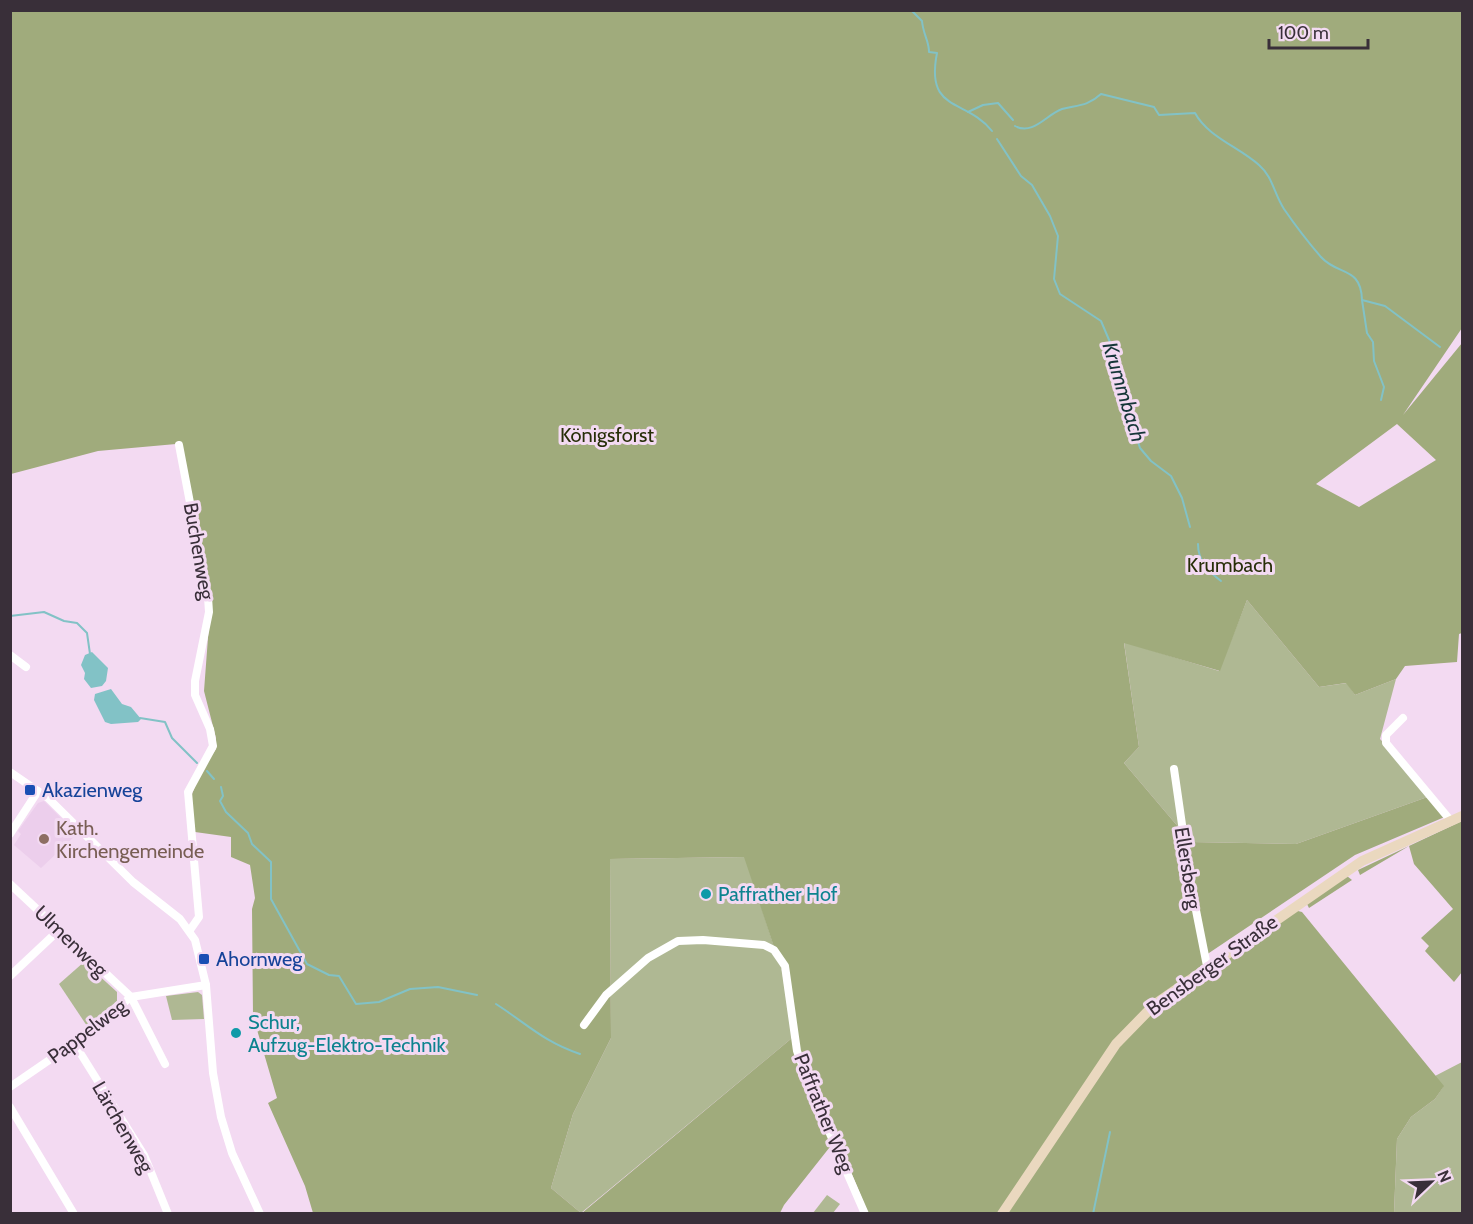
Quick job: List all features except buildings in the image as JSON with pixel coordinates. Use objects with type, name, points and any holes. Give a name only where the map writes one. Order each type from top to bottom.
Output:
[{"type":"main road","name":"Bensberger Straße","points":[[1002,1214],[1116,1044],[1155,1004],[1362,861],[1462,816]]},
{"type":"street","name":"Buchenweg","points":[[179,445],[209,612],[195,681],[195,695],[213,738],[210,753],[188,792],[199,917],[197,923],[189,930]]},
{"type":"street","points":[[10,655],[26,667]]},
{"type":"street","points":[[1403,718],[1386,735],[1386,742],[1451,821]]},
{"type":"street","name":"Ellersberg","points":[[1174,769],[1190,880],[1207,966]]},
{"type":"street","points":[[10,772],[60,809],[106,857],[189,930],[202,960],[213,1073],[221,1117],[232,1153],[260,1214]]},
{"type":"street","points":[[10,834],[38,791]]},
{"type":"street","name":"Ulmenweg","points":[[10,884],[131,997]]},
{"type":"street","points":[[10,976],[59,930]]},
{"type":"street","name":"Paffrather Weg","points":[[584,1025],[606,995],[648,958],[678,941],[703,940],[764,945],[774,950],[786,972],[797,1051],[813,1095],[865,1214]]},
{"type":"street","name":"Pappelweg","points":[[10,1087],[74,1043],[131,997],[206,985]]},
{"type":"street","points":[[131,997],[165,1064]]},
{"type":"street","name":"Lärchenweg","points":[[74,1043],[144,1155],[168,1214]]},
{"type":"street","points":[[10,1107],[74,1214]]},
{"type":"shaded area","points":[[1247,600],[1319,687],[1347,683],[1355,695],[1396,679],[1380,739],[1433,795],[1296,844],[1191,842],[1124,763],[1139,747],[1124,642],[1219,671]]},
{"type":"shaded area","points":[[92,652],[108,668],[106,681],[102,686],[91,688],[84,679],[85,673],[81,665],[85,655]]},
{"type":"shaded area","points":[[111,689],[122,704],[131,707],[141,719],[138,722],[111,724],[105,722],[94,700],[95,694]]},
{"type":"shaded area","name":"Kath. Kirchengemeinde","points":[[44,801],[77,834],[41,868],[14,845],[21,834],[18,831],[38,803]]},
{"type":"shaded area","points":[[745,857],[782,971],[792,1038],[581,1213],[551,1188],[573,1114],[611,1038],[610,859]]},
{"type":"shaded area","points":[[84,962],[117,992],[117,1001],[87,1026],[59,984]]},
{"type":"shaded area","points":[[198,992],[202,995],[204,1019],[172,1020],[166,996]]},
{"type":"shaded area","points":[[1462,1062],[1462,1213],[1394,1214],[1397,1139],[1411,1117],[1435,1099],[1443,1087],[1435,1076]]},
{"type":"shaded area","points":[[827,1195],[840,1204],[833,1213],[813,1213]]},
{"type":"green space","name":"Königsforst","points":[[11,11],[1462,11],[1462,328],[1403,415],[1462,343],[1462,633],[1459,634],[1457,662],[1405,666],[1396,679],[1355,695],[1346,683],[1319,687],[1247,600],[1220,671],[1124,643],[1139,747],[1124,763],[1191,842],[1296,844],[1433,795],[1447,816],[1355,855],[1206,955],[1208,969],[1294,910],[1302,912],[1444,1086],[1435,1099],[1411,1117],[1397,1139],[1394,1213],[868,1213],[837,1138],[780,1213],[582,1213],[792,1038],[782,971],[744,857],[610,859],[611,1038],[573,1114],[551,1188],[581,1213],[313,1213],[305,1186],[268,1103],[277,1098],[253,1016],[252,909],[255,898],[250,865],[231,857],[231,837],[195,832],[191,797],[200,773],[216,749],[216,738],[204,691],[210,611],[176,444],[98,451],[11,474]],"holes":[[[1397,424],[1436,460],[1359,507],[1316,484]]]},
{"type":"green space","points":[[1462,821],[1462,972],[1454,982],[1425,951],[1429,946],[1421,938],[1453,909],[1414,864],[1409,846],[1360,875],[1358,870]]},
{"type":"green space","points":[[1347,876],[1352,880],[1309,908],[1307,904]]},
{"type":"waterway","name":"Krummbach","points":[[911,10],[922,21],[929,52],[937,53],[935,72],[937,86],[942,95],[971,113],[992,131]]},
{"type":"waterway","points":[[1015,126],[1022,128],[1034,126],[1062,109],[1087,103],[1101,94],[1154,107],[1159,115],[1195,113],[1208,129],[1264,170],[1284,209],[1297,227],[1321,257],[1334,267],[1353,276],[1361,289],[1362,300],[1385,306],[1440,347]]},
{"type":"waterway","points":[[968,112],[983,105],[998,103],[1013,120]]},
{"type":"waterway","name":"Krummbach","points":[[997,139],[1021,176],[1032,185],[1050,216],[1058,236],[1054,279],[1060,294],[1101,321],[1118,361],[1117,378],[1140,448],[1151,461],[1171,476],[1182,498],[1190,527]]},
{"type":"waterway","points":[[1362,300],[1367,333],[1373,342],[1374,361],[1384,387],[1381,400]]},
{"type":"waterway","name":"Krummbach","points":[[1198,544],[1198,550],[1205,565],[1221,581]]},
{"type":"waterway","points":[[10,616],[44,612],[64,621],[77,623],[87,633],[90,654]]},
{"type":"waterway","points":[[140,718],[165,722],[172,738],[197,763]]},
{"type":"waterway","points":[[207,771],[214,779]]},
{"type":"waterway","points":[[221,787],[223,796],[220,801],[226,812],[248,833],[252,844],[271,862],[271,899],[307,964],[329,975],[339,976],[356,1004],[379,1002],[410,989],[438,987],[477,995]]},
{"type":"waterway","points":[[496,1004],[546,1038],[580,1054]]},
{"type":"waterway","points":[[1093,1214],[1110,1132]]},
{"type":"place","name":"Akazienweg","points":[[30,790]]},
{"type":"place","name":"Kath. Kirchengemeinde","points":[[44,839]]},
{"type":"place","name":"Paffrather Hof","points":[[706,894]]},
{"type":"place","name":"Ahornweg","points":[[204,959]]},
{"type":"place","name":"Schur, Aufzug-Elektro-Technik","points":[[236,1033]]},
{"type":"park label","name":"Krumbach","points":[[1230,565]]}]
